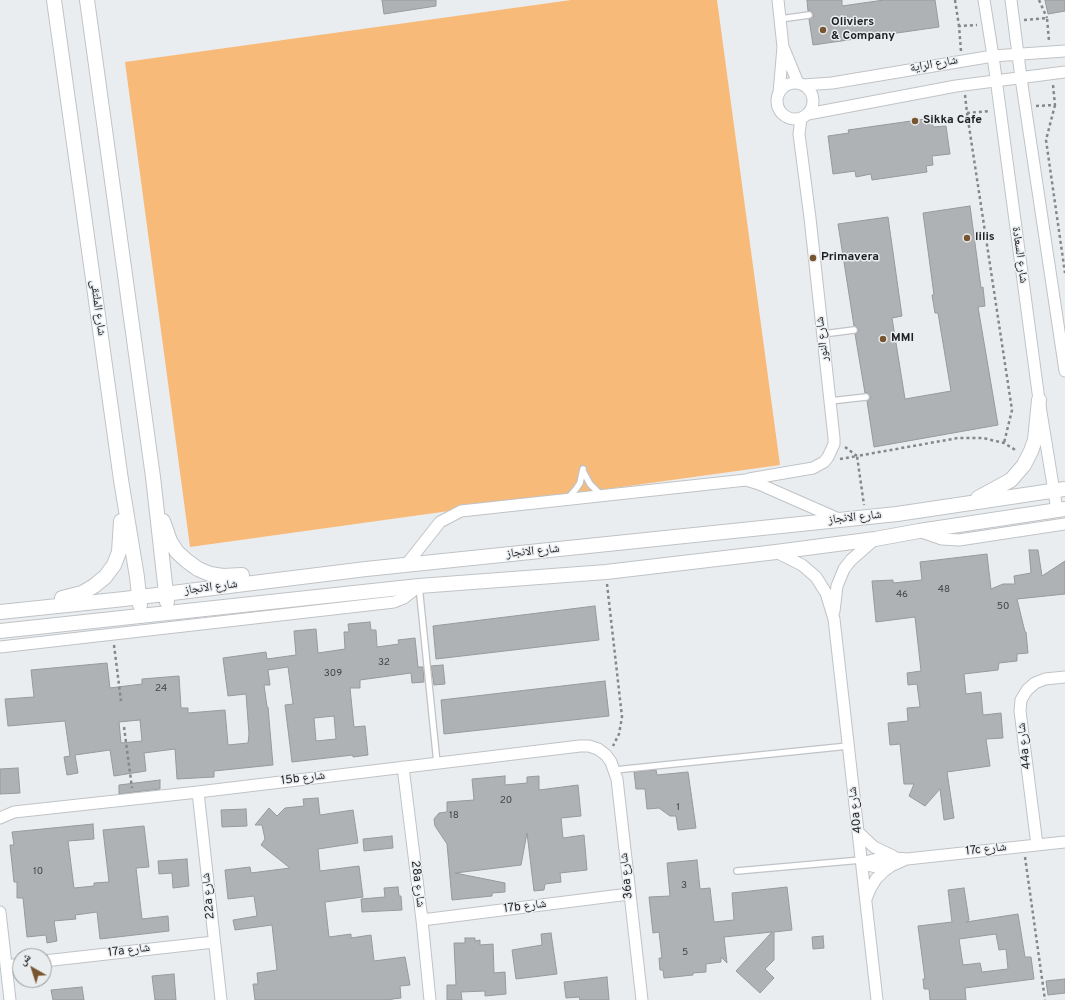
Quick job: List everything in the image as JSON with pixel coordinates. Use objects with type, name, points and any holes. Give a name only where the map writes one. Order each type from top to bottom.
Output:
[{"type":"street","name":"شارع الملتقى","points":[[54,0],[121,480],[137,577],[141,616]]},
{"type":"street","points":[[87,0],[153,477],[168,614]]},
{"type":"street","points":[[778,0],[783,47],[779,93],[777,98],[779,108],[786,117],[800,117],[811,109],[813,98],[811,93],[801,84],[783,47]]},
{"type":"street","name":"شارع السعادة","points":[[984,0],[993,56],[1039,400],[1059,490],[1061,509]]},
{"type":"street","points":[[1011,0],[1025,107],[1065,371]]},
{"type":"street","name":"شارع الراية","points":[[801,84],[832,83],[993,56],[1065,51]]},
{"type":"street","name":"شارع الراية","points":[[800,117],[964,85],[1065,72]]},
{"type":"street","points":[[779,93],[787,85],[801,84]]},
{"type":"street","name":"شارع النور","points":[[800,117],[799,134],[834,438],[832,451],[824,462]]},
{"type":"street","points":[[970,502],[1011,480],[1029,458],[1034,440],[1039,400]]},
{"type":"street","points":[[406,565],[440,522],[461,511],[746,480],[813,468],[824,462]]},
{"type":"street","points":[[153,477],[165,528],[170,541],[177,552],[187,562],[198,569],[210,574],[223,576],[324,566],[343,566],[366,569]]},
{"type":"street","points":[[0,604],[68,597],[82,593],[105,577],[114,565],[119,552],[121,535],[121,480]]},
{"type":"street","points":[[746,480],[759,484],[841,520]]},
{"type":"street","name":"شارع الانجاز","points":[[0,612],[165,594],[366,569],[841,520],[1059,490]]},
{"type":"street","name":"شارع الانجاز","points":[[0,631],[419,586],[606,572],[875,539],[1061,509]]},
{"type":"street","name":"شارع الانجاز","points":[[919,531],[942,539],[959,540],[1065,524]]},
{"type":"street","name":"40a شارع","points":[[834,619],[837,586],[844,569],[851,560],[875,539]]},
{"type":"street","name":"40a شارع","points":[[776,552],[802,565],[816,577],[826,593],[834,619],[877,1000]]},
{"type":"street","points":[[0,647],[394,602],[404,598],[419,586]]},
{"type":"street","name":"44a شارع","points":[[1037,845],[1020,711],[1021,700],[1027,690],[1035,683],[1045,679],[1065,677]]},
{"type":"street","name":"15b شارع","points":[[0,818],[14,812],[133,800],[580,746],[590,746],[598,749],[606,755]]},
{"type":"street","name":"36a شارع","points":[[606,755],[615,770],[618,779],[629,894],[642,1000]]},
{"type":"street","name":"28a شارع","points":[[403,767],[422,920],[430,1000]]},
{"type":"street","name":"22a شارع","points":[[198,792],[221,1000]]},
{"type":"street","name":"17c شارع","points":[[858,832],[874,847],[893,861]]},
{"type":"street","name":"17c شارع","points":[[861,862],[877,858],[893,861],[1065,842]]},
{"type":"street","points":[[865,899],[876,879],[893,861]]},
{"type":"street","name":"17b شارع","points":[[422,920],[629,894]]},
{"type":"street","points":[[0,912],[10,1000]]},
{"type":"street","name":"17a شارع","points":[[52,960],[214,942]]},
{"type":"street","points":[[6,966],[12,965]]},
{"type":"lane","points":[[780,19],[809,15]]},
{"type":"lane","points":[[823,334],[854,330]]},
{"type":"lane","points":[[830,401],[866,397]]},
{"type":"lane","points":[[567,499],[580,483],[583,469],[585,477],[595,491],[602,495]]},
{"type":"lane","points":[[419,586],[437,763]]},
{"type":"lane","points":[[615,770],[848,746]]},
{"type":"lane","points":[[737,871],[861,862]]},
{"type":"path","points":[[955,0],[962,60]]},
{"type":"path","points":[[1038,0],[1047,18],[1050,52]]},
{"type":"path","points":[[1014,21],[1047,18]]},
{"type":"path","points":[[959,26],[988,24]]},
{"type":"path","points":[[1052,74],[1055,105],[1046,140],[1065,273]]},
{"type":"path","points":[[964,85],[1012,410],[1004,443]]},
{"type":"path","points":[[1025,107],[1055,105]]},
{"type":"path","points":[[967,113],[1000,110]]},
{"type":"path","points":[[834,438],[857,456],[866,517]]},
{"type":"path","points":[[824,462],[958,438],[983,438],[1004,443],[1029,458]]},
{"type":"path","points":[[606,572],[622,717],[618,738],[612,749],[606,755]]},
{"type":"path","points":[[113,634],[122,701]]},
{"type":"path","points":[[124,727],[133,800]]},
{"type":"path","points":[[1024,846],[1045,1000]]},
{"type":"shaded area","points":[[571,0],[717,0],[780,465],[190,547],[125,62]]},
{"type":"building","points":[[382,0],[436,0],[436,6],[384,14]]},
{"type":"building","points":[[807,0],[842,0],[842,6],[884,0],[935,0],[939,27],[813,45],[809,19],[813,17],[813,14],[811,11],[808,11]]},
{"type":"building","points":[[1045,0],[1065,0],[1065,11],[1048,14]]},
{"type":"building","points":[[932,118],[933,127],[946,126],[950,154],[932,156],[933,165],[926,166],[927,172],[872,180],[871,174],[856,177],[855,171],[833,174],[828,136],[849,133],[848,130]]},
{"type":"building","points":[[970,206],[981,288],[983,287],[985,306],[978,307],[998,425],[874,447],[867,401],[870,399],[870,396],[868,393],[865,393],[855,334],[858,332],[858,329],[854,326],[838,224],[888,217],[902,316],[892,318],[905,399],[951,391],[938,313],[935,313],[932,295],[934,295],[923,213]]},
{"type":"building","points":[[1029,550],[1038,550],[1042,576],[1065,561],[1065,594],[1017,599],[1026,632],[1028,653],[1017,654],[1017,661],[999,663],[998,670],[964,674],[966,694],[981,692],[983,715],[1001,713],[1003,738],[986,739],[990,766],[947,772],[954,818],[944,820],[940,789],[925,806],[909,796],[914,784],[904,784],[900,744],[890,745],[888,723],[908,721],[907,708],[920,707],[917,684],[908,685],[907,673],[921,671],[915,617],[876,622],[872,581],[893,580],[893,583],[922,580],[920,562],[987,554],[991,589],[1003,584],[1015,584],[1014,576],[1031,573]]},
{"type":"building","points":[[595,606],[599,640],[436,659],[433,626]]},
{"type":"building","points":[[370,622],[371,630],[376,630],[377,647],[399,644],[398,640],[415,638],[418,667],[423,667],[424,682],[412,683],[411,673],[360,680],[360,688],[350,688],[354,727],[365,726],[368,755],[353,757],[353,755],[292,762],[285,705],[293,704],[288,667],[268,670],[270,685],[264,685],[268,707],[273,765],[214,771],[214,777],[177,779],[175,749],[144,753],[146,771],[114,776],[110,750],[75,755],[78,773],[67,775],[64,757],[70,756],[65,721],[8,726],[5,699],[34,697],[31,670],[107,663],[110,688],[142,684],[142,679],[179,676],[181,708],[188,708],[188,713],[225,710],[228,745],[248,743],[249,734],[246,694],[228,696],[223,658],[266,652],[267,659],[296,655],[294,631],[316,629],[318,653],[345,649],[344,632],[349,632],[348,624]],"holes":[[[334,716],[336,739],[316,741],[314,718]],[[140,720],[142,741],[121,743],[119,722]]]},
{"type":"building","points":[[443,665],[445,684],[434,685],[431,666]]},
{"type":"building","points":[[605,681],[609,716],[444,734],[441,700]]},
{"type":"building","points":[[18,768],[20,793],[0,794],[0,769]]},
{"type":"building","points":[[656,770],[657,775],[688,772],[696,828],[678,830],[676,816],[670,816],[659,808],[647,809],[645,789],[636,789],[634,772]]},
{"type":"building","points":[[505,776],[505,785],[527,783],[527,777],[539,776],[539,790],[578,785],[581,816],[561,818],[563,838],[584,835],[587,870],[560,873],[561,882],[545,884],[544,890],[534,891],[527,833],[521,865],[455,873],[505,883],[505,892],[492,893],[492,896],[452,900],[447,844],[435,826],[434,819],[439,813],[447,812],[447,802],[474,800],[472,779]]},
{"type":"building","points":[[160,780],[160,789],[119,794],[119,785]]},
{"type":"building","points":[[318,798],[320,815],[353,810],[358,843],[318,849],[320,871],[359,866],[363,897],[325,902],[329,937],[351,934],[351,938],[371,935],[374,961],[405,957],[410,985],[400,986],[401,998],[392,1000],[255,1000],[253,984],[258,984],[257,973],[277,970],[272,925],[235,930],[233,920],[257,916],[254,896],[228,899],[225,870],[250,867],[251,873],[290,868],[261,845],[265,839],[262,825],[255,825],[269,808],[277,816],[285,808],[304,806],[303,799]]},
{"type":"building","points":[[246,809],[247,826],[222,827],[221,810]]},
{"type":"building","points":[[93,824],[94,839],[68,841],[74,888],[94,886],[94,883],[109,882],[103,830],[144,826],[149,867],[136,868],[142,919],[168,916],[169,931],[100,939],[97,912],[75,915],[76,919],[54,921],[57,941],[47,943],[46,935],[27,937],[23,898],[17,898],[17,882],[14,882],[10,845],[14,845],[12,832]]},
{"type":"building","points":[[392,836],[393,848],[364,851],[363,839]]},
{"type":"building","points":[[187,859],[189,886],[173,888],[172,873],[159,874],[158,861]]},
{"type":"building","points":[[697,860],[700,889],[710,888],[714,922],[734,920],[732,893],[787,887],[792,930],[774,932],[774,960],[765,969],[774,978],[760,993],[736,971],[772,932],[724,937],[727,963],[721,957],[721,962],[706,964],[706,972],[664,978],[663,970],[660,970],[659,958],[662,958],[659,932],[653,933],[649,897],[670,896],[667,863]]},
{"type":"building","points":[[398,887],[399,896],[401,896],[402,910],[362,912],[361,899],[385,897],[384,888]]},
{"type":"building","points":[[964,888],[969,920],[966,922],[1018,914],[1025,957],[1031,957],[1034,979],[965,988],[966,1000],[930,1000],[929,989],[924,989],[923,979],[925,979],[918,926],[952,922],[948,890]],"holes":[[[996,934],[999,950],[1006,949],[1008,969],[982,972],[980,963],[963,965],[959,939]]]},
{"type":"building","points":[[551,933],[557,974],[516,979],[512,950],[542,945],[541,934]]},
{"type":"building","points":[[823,936],[824,948],[813,949],[812,937]]},
{"type":"building","points":[[465,938],[475,938],[475,941],[480,940],[480,945],[493,944],[494,973],[505,972],[506,994],[485,996],[485,991],[461,992],[462,1000],[447,1000],[447,985],[456,985],[454,943],[465,943]]},
{"type":"building","points":[[174,974],[176,1000],[155,1000],[152,976]]},
{"type":"building","points":[[607,977],[609,1000],[580,1000],[579,997],[566,998],[564,982]]},
{"type":"building","points":[[1065,979],[1065,993],[1048,995],[1046,981]]},
{"type":"building","points":[[82,987],[84,1000],[53,1000],[51,990]]},
{"type":"place","name":"Oliviers & Company","points":[[823,30]]},
{"type":"place","name":"Sikka Cafe","points":[[915,121]]},
{"type":"place","name":"lilis","points":[[967,238]]},
{"type":"place","name":"Primavera","points":[[813,258]]},
{"type":"place","name":"MMI","points":[[883,339]]}]
